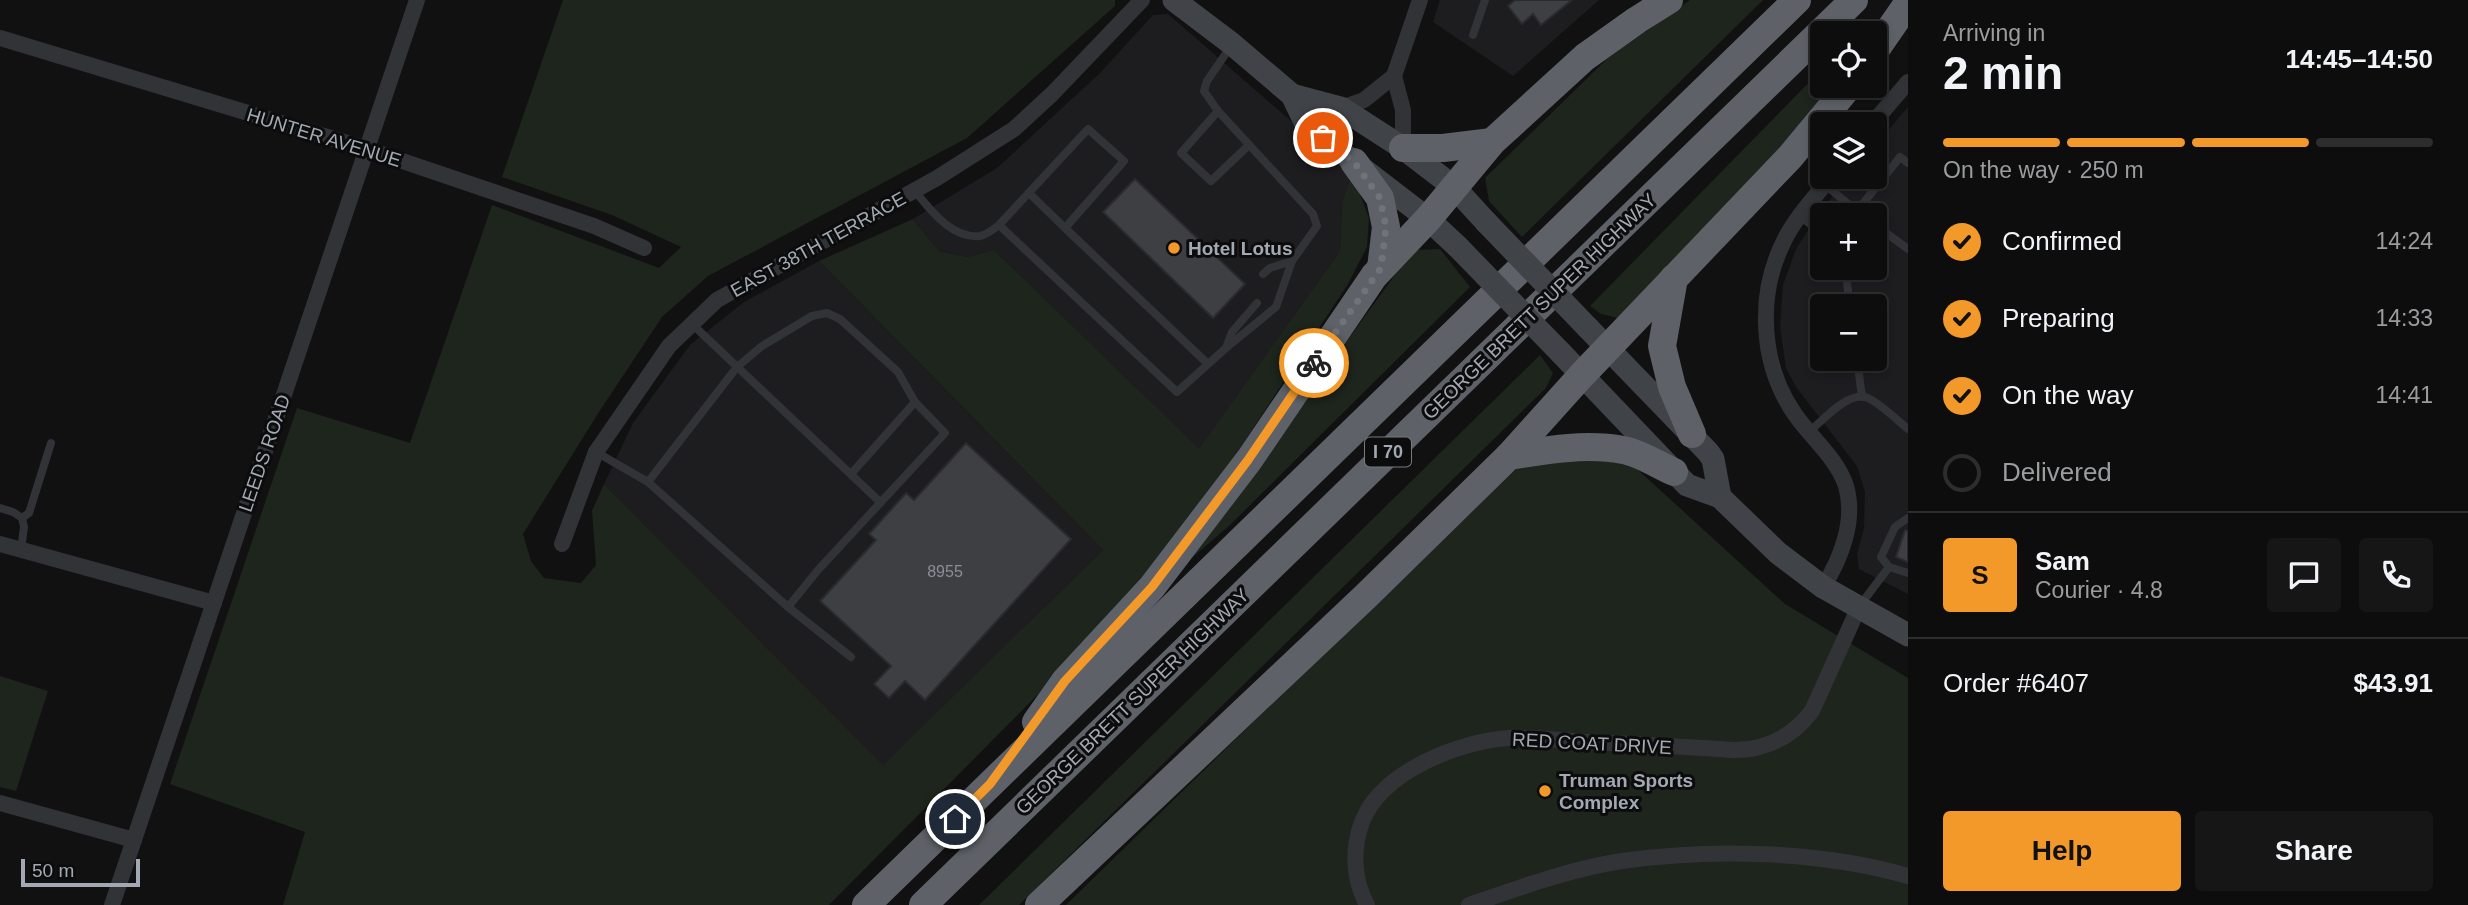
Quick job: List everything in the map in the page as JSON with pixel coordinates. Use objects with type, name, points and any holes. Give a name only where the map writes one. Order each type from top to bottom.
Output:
[{"type":"highway","points":[[990,784],[1065,681],[1152,587],[1248,460],[1381,268],[1428,219],[1492,142],[1585,57],[1669,0]]},
{"type":"highway","name":"GEORGE BRETT SUPER HIGHWAY","points":[[866,905],[1797,0]]},
{"type":"highway","name":"GEORGE BRETT SUPER HIGHWAY","points":[[923,905],[1854,0]]},
{"type":"highway","points":[[1887,33],[1908,3]]},
{"type":"highway","points":[[1039,905],[1366,596],[1509,456],[1581,376],[1790,157],[1839,98]]},
{"type":"highway","points":[[1403,148],[1443,148],[1492,142]]},
{"type":"highway","points":[[1354,162],[1380,198],[1386,227],[1381,268]]},
{"type":"highway","points":[[1674,278],[1662,346],[1672,387],[1692,434]]},
{"type":"highway","points":[[1509,456],[1587,448],[1625,450],[1674,472]]},
{"type":"main road","points":[[1174,0],[1233,44],[1292,95],[1307,126],[1428,219],[1458,247],[1687,485],[1720,496],[1778,553],[1823,587],[1908,635]]},
{"type":"main road","points":[[1292,95],[1341,108],[1403,148],[1454,187],[1607,349],[1692,434],[1713,459],[1720,496]]},
{"type":"street","name":"LEEDS ROAD","points":[[112,905],[417,0]]},
{"type":"street","name":"EAST 38TH TERRACE","points":[[562,544],[596,452],[669,346],[717,300],[974,156],[1014,129],[1052,94],[1142,0]]},
{"type":"street","points":[[1341,108],[1364,100],[1394,76],[1420,0]]},
{"type":"street","name":"HUNTER AVENUE","points":[[0,38],[367,149],[594,226],[644,248]]},
{"type":"street","points":[[1394,76],[1403,110],[1403,148]]},
{"type":"street","points":[[1882,112],[1908,82]]},
{"type":"street","points":[[1822,189],[1784,239],[1771,273],[1765,327],[1771,363],[1780,388],[1793,412],[1839,471],[1846,486],[1848,524],[1845,540],[1823,587]]},
{"type":"street","points":[[0,544],[214,603]]},
{"type":"street","name":"RED COAT DRIVE","points":[[1367,905],[1357,881],[1355,866],[1361,825],[1366,811],[1385,788],[1411,770],[1459,749],[1509,738],[1734,750],[1764,747],[1783,739],[1802,724],[1812,711],[1858,609]]},
{"type":"street","points":[[0,803],[134,839]]},
{"type":"street","points":[[1469,905],[1577,870],[1621,861],[1674,856],[1757,855],[1835,860],[1908,876]]},
{"type":"lane","points":[[1473,35],[1485,0]]},
{"type":"lane","points":[[999,225],[1177,392],[1276,307],[1292,261],[1317,226],[1313,214],[1217,111],[1204,91],[1207,81],[1233,44]]},
{"type":"lane","points":[[1217,111],[1181,153],[1211,181],[1249,145]]},
{"type":"lane","points":[[914,190],[933,212],[960,234],[981,236],[999,225],[1088,129],[1124,161],[1065,229]]},
{"type":"lane","points":[[1866,203],[1900,158],[1908,163]]},
{"type":"lane","points":[[1836,189],[1849,203]]},
{"type":"lane","points":[[1029,193],[1208,364]]},
{"type":"lane","points":[[1801,217],[1810,224]]},
{"type":"lane","points":[[1887,233],[1908,248]]},
{"type":"lane","points":[[1263,274],[1270,268],[1292,261]]},
{"type":"lane","points":[[1226,348],[1232,332],[1256,303]]},
{"type":"lane","points":[[648,482],[737,368],[762,346],[811,316],[827,313],[840,319],[898,372],[915,402],[945,433],[788,607]]},
{"type":"lane","points":[[692,324],[880,502]]},
{"type":"lane","points":[[1859,371],[1862,397]]},
{"type":"lane","points":[[1809,432],[1844,402],[1857,396],[1867,398],[1907,427]]},
{"type":"lane","points":[[851,474],[915,402]]},
{"type":"lane","points":[[22,518],[29,513],[51,443]]},
{"type":"lane","points":[[596,452],[648,482],[788,607],[850,657]]},
{"type":"lane","points":[[0,508],[22,518],[24,527],[21,550]]},
{"type":"lane","points":[[1908,517],[1895,527],[1881,557],[1889,567],[1908,573]]},
{"type":"lane","points":[[1858,609],[1889,567]]},
{"type":"shaded area","points":[[563,0],[1115,0],[1115,6],[967,138],[708,276],[662,317],[523,534],[531,561],[544,578],[581,583],[596,565],[592,511],[604,484],[883,765],[1103,550],[819,261],[913,219],[939,251],[967,257],[994,250],[1199,449],[1340,251],[1342,202],[1352,174],[1369,218],[1367,247],[1348,284],[1175,547],[1088,644],[829,905],[283,905],[305,832],[170,784],[297,408],[410,443],[492,205],[659,268],[681,247],[612,215],[502,177]]},
{"type":"shaded area","points":[[1440,0],[1599,0],[1513,76],[1433,22]]},
{"type":"shaded area","points":[[1690,0],[1763,0],[1522,237],[1489,201],[1485,178],[1609,57]]},
{"type":"shaded area","points":[[1168,14],[1352,174],[1342,202],[1340,251],[1199,450],[994,250],[967,257],[939,251],[913,219],[997,168],[1100,73],[1153,15]]},
{"type":"shaded area","points":[[1810,81],[1810,98],[1829,98],[1815,112],[1810,112],[1810,117],[1618,318],[1601,314],[1590,306]]},
{"type":"shaded area","points":[[1908,107],[1908,594],[1859,569],[1857,554],[1864,528],[1865,492],[1857,466],[1796,387],[1786,368],[1780,327],[1783,285],[1796,249],[1810,227],[1810,280],[1887,280],[1887,203],[1827,203],[1839,189],[1887,189],[1887,132]]},
{"type":"shaded area","points":[[1440,249],[1470,287],[1230,525],[1186,563],[1413,250]]},
{"type":"shaded area","points":[[819,261],[1103,550],[883,766],[604,484],[633,423],[690,345],[744,302]]},
{"type":"shaded area","points":[[1540,355],[1553,373],[1546,388],[1019,905],[979,905]]},
{"type":"shaded area","name":"Truman Sports Complex","points":[[1607,458],[1637,469],[1785,604],[1908,678],[1908,905],[1066,905],[1502,479],[1529,461]]},
{"type":"shaded area","points":[[0,676],[48,691],[16,791],[0,787]]},
{"type":"building","points":[[1515,0],[1572,0],[1541,25],[1533,14],[1522,24],[1508,6]]},
{"type":"building","name":"Hotel Lotus","points":[[1135,179],[1245,284],[1213,318],[1103,212]]},
{"type":"building","points":[[966,443],[1071,539],[925,700],[905,681],[889,698],[874,684],[891,666],[820,601],[876,540],[869,534],[906,493],[914,500]]},
{"type":"building","points":[[1905,530],[1908,531],[1908,562],[1896,557]]},
{"type":"way so far","points":[[1314,363],[1381,268],[1386,227],[1380,198],[1354,162],[1323,138]]},
{"type":"place","name":"Hotel Lotus","points":[[1174,248]]},
{"type":"place","name":"Truman Sports Complex","points":[[1545,791]]},
{"type":"route","points":[[955,819],[990,784],[1065,681],[1152,587],[1248,460],[1314,363]]}]
